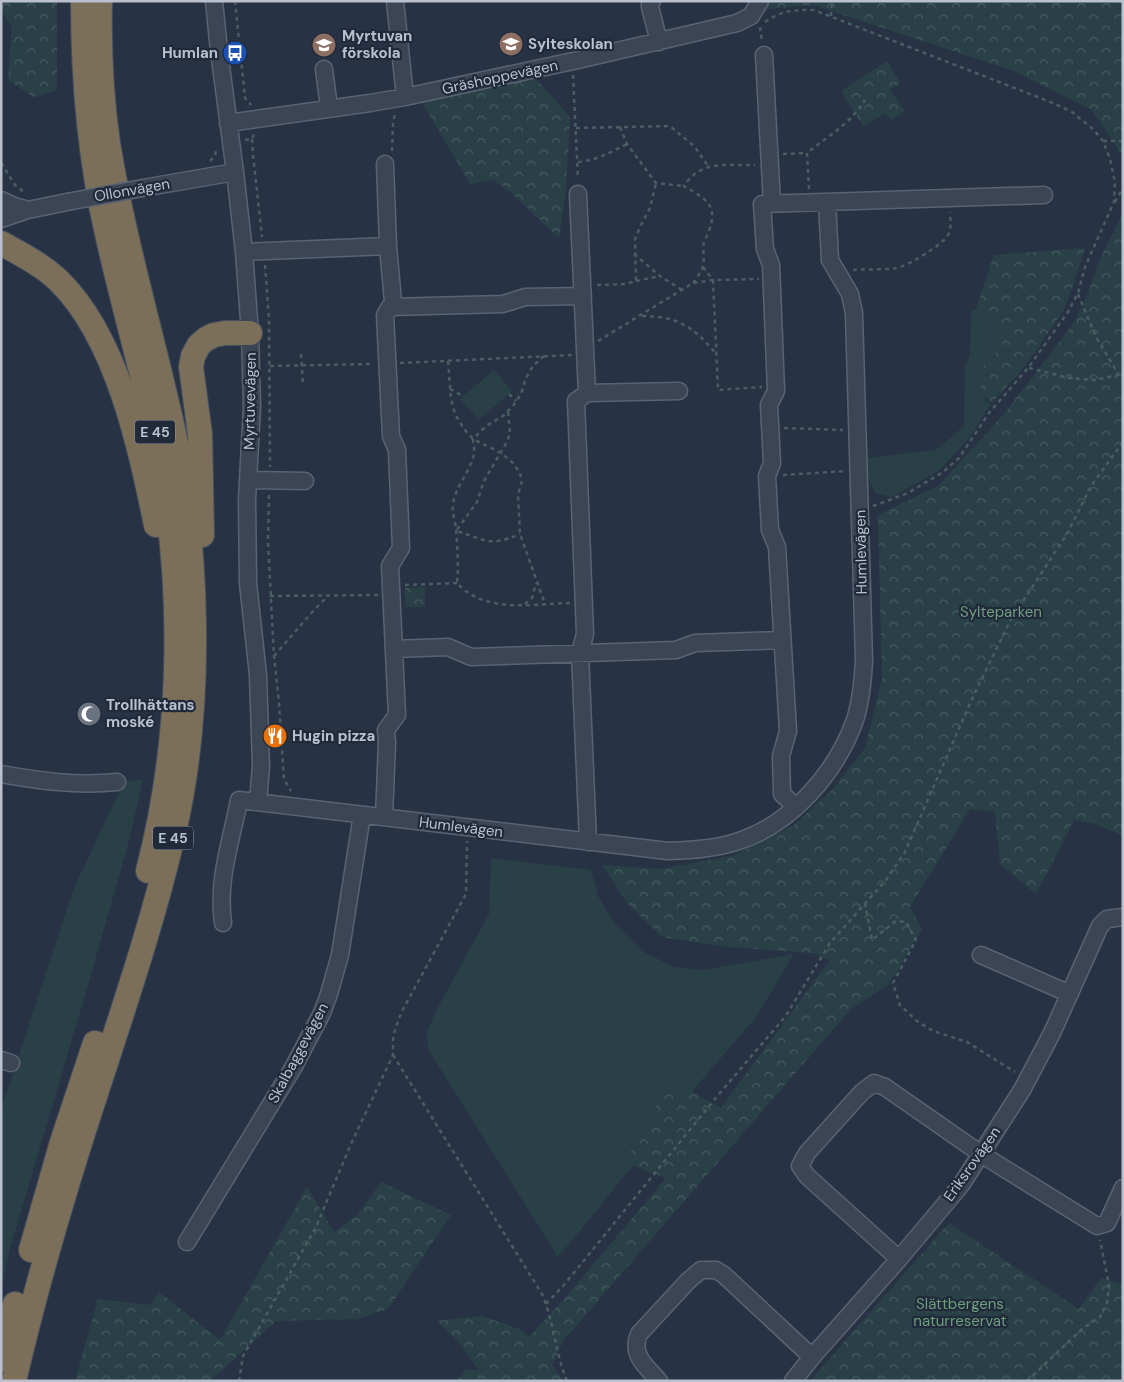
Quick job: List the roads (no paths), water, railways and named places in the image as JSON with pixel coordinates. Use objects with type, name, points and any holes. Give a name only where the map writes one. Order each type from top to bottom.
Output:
[{"type":"highway","name":"E 45","points":[[14,1381],[36,1288],[78,1147],[135,976],[156,906],[174,832],[189,729],[194,673],[174,571],[164,478],[154,426],[107,237],[91,143],[85,93],[83,1]]},
{"type":"highway","name":"E 45","points":[[1,1360],[62,1142],[119,972],[149,866],[169,755],[186,627],[187,519],[181,474],[171,422],[124,232],[108,141],[101,79],[100,1]]},
{"type":"highway","points":[[1,242],[40,265],[58,280],[74,297],[101,341],[125,402],[186,627]]},
{"type":"highway","points":[[186,627],[200,576],[202,532],[200,434],[191,367],[193,356],[199,346],[206,339],[214,335],[225,332],[250,333]]},
{"type":"street","name":"Myrtuvevägen","points":[[214,1],[244,252],[250,333],[252,406],[248,480],[248,583],[258,675],[261,766],[258,802]]},
{"type":"street","points":[[395,1],[400,103]]},
{"type":"street","points":[[652,1],[650,7],[659,42]]},
{"type":"street","name":"Gräshoppevägen","points":[[228,122],[330,108],[400,103],[737,23],[750,16],[760,1]]},
{"type":"street","points":[[764,56],[772,204]]},
{"type":"street","points":[[324,69],[330,108]]},
{"type":"street","points":[[384,817],[386,730],[396,715],[390,566],[401,548],[397,450],[391,436],[384,315],[393,302],[388,246],[385,164]]},
{"type":"street","name":"Ollonvägen","points":[[1,219],[28,203],[67,202],[235,172]]},
{"type":"street","points":[[578,194],[587,393]]},
{"type":"street","points":[[796,807],[782,794],[781,756],[788,731],[776,547],[770,530],[767,476],[772,464],[769,405],[776,387],[771,264],[765,249],[762,204],[1044,195]]},
{"type":"street","points":[[1,200],[14,206],[28,203]]},
{"type":"street","name":"Humlevägen","points":[[223,923],[220,904],[223,869],[239,800],[668,851],[705,849],[745,838],[768,827],[796,807],[822,779],[843,750],[855,719],[862,686],[864,660],[854,313],[850,294],[830,260],[827,202]]},
{"type":"street","points":[[244,252],[388,246]]},
{"type":"street","points":[[390,307],[503,304],[525,296],[583,291]]},
{"type":"street","points":[[588,842],[580,653],[586,634],[576,401],[587,393],[679,391]]},
{"type":"street","points":[[248,480],[305,481]]},
{"type":"street","points":[[394,649],[448,647],[471,657],[676,650],[695,643],[782,640]]},
{"type":"street","points":[[1,774],[50,782],[88,785],[117,782]]},
{"type":"street","name":"Skalbaggevägen","points":[[187,1242],[293,1068],[322,1013],[340,955],[362,815]]},
{"type":"street","name":"Eriksrovägen","points":[[793,1381],[961,1185],[1027,1081],[1052,1033],[1100,926],[1115,918]]},
{"type":"street","points":[[981,955],[1070,994]]},
{"type":"street","points":[[898,1259],[807,1176],[800,1166],[807,1153],[862,1092],[874,1083],[885,1087],[981,1154],[1097,1226],[1107,1223],[1123,1188]]},
{"type":"street","points":[[659,1381],[637,1355],[635,1344],[639,1334],[688,1281],[701,1270],[716,1270],[724,1275],[812,1357]]},
{"type":"place","name":"Sylteskolan","points":[[511,44]]},
{"type":"place","name":"Myrtuvan förskola","points":[[324,45]]},
{"type":"place","name":"Humlan","points":[[235,53]]},
{"type":"place","name":"Trollhättans moské","points":[[89,714]]},
{"type":"place","name":"Hugin pizza","points":[[275,736]]},
{"type":"park label","name":"Sylteparken","points":[[1001,612]]},
{"type":"park label","name":"Slättbergens naturreservat","points":[[960,1312]]}]
